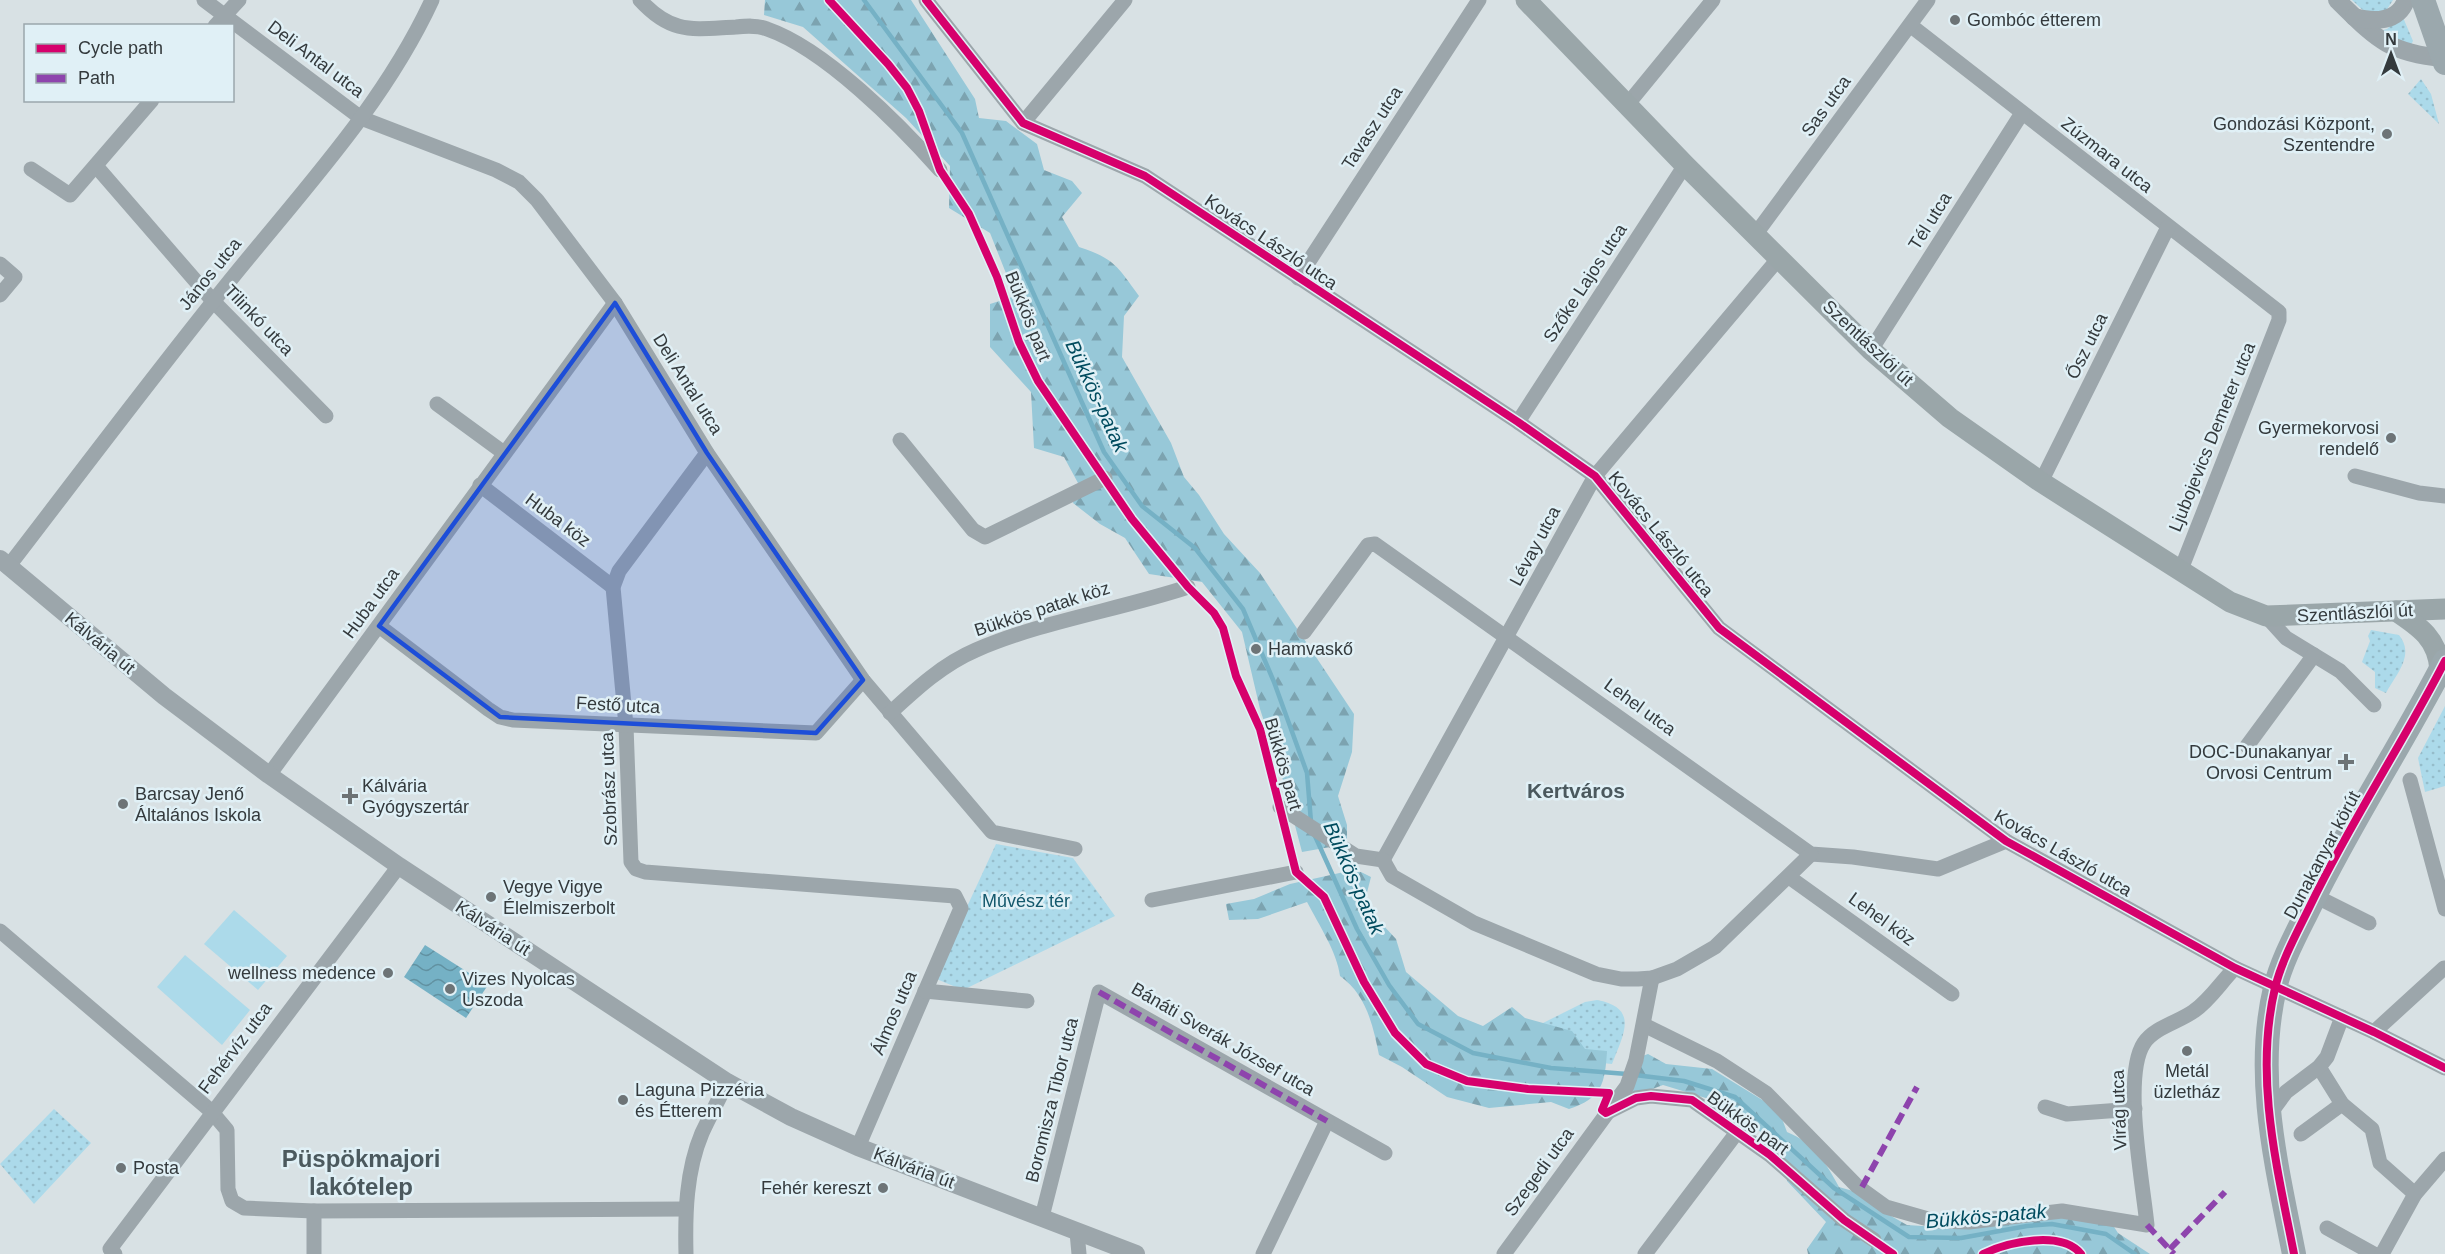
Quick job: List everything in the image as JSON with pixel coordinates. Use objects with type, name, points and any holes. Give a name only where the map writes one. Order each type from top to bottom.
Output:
[{"type":"main road","name":"Szentlászlói út","points":[[1526,0],[1686,165],[1871,350],[1950,418],[2041,482],[2230,603],[2265,616],[2445,609]]},
{"type":"main road","points":[[2423,0],[2444,60]]},
{"type":"main road","points":[[2396,611],[2420,627],[2432,640],[2443,665]]},
{"type":"main road","name":"Dunakanyar körút","points":[[2294,1254],[2269,1115],[2267,1054],[2275,987],[2290,946],[2315,896],[2443,665]]},
{"type":"street","name":"Deli Antal utca","points":[[204,0],[220,20]]},
{"type":"street","points":[[220,20],[239,0]]},
{"type":"street","name":"János utca","points":[[4,563],[361,118],[410,45],[432,0]]},
{"type":"street","points":[[640,0],[680,29],[752,26],[767,28],[792,41],[841,75],[940,170]]},
{"type":"street","name":"Kovács László utca","points":[[926,0],[1023,123],[1145,176],[1518,422],[1595,476],[1719,628],[2006,841],[2235,968],[2374,1032],[2445,1068]]},
{"type":"street","points":[[1023,123],[1125,0]]},
{"type":"street","name":"Tavasz utca","points":[[1298,278],[1479,0]]},
{"type":"street","points":[[1627,105],[1713,0]]},
{"type":"street","name":"Sas utca","points":[[1755,235],[1928,0]]},
{"type":"street","points":[[2337,0],[2384,44],[2422,56],[2444,60]]},
{"type":"street","points":[[2354,16],[2376,21],[2388,19],[2404,5],[2406,0]]},
{"type":"street","name":"Zúzmara utca","points":[[1910,25],[2279,312],[2280,316]]},
{"type":"street","name":"Deli Antal utca","points":[[234,30],[361,118],[496,170],[519,182],[537,200],[615,303],[707,453],[863,680],[890,713],[992,832],[1076,849]]},
{"type":"street","points":[[32,169],[70,195],[150,102]]},
{"type":"street","name":"Tél utca","points":[[1871,350],[2022,113]]},
{"type":"street","name":"Szőke Lajos utca","points":[[1518,422],[1686,165]]},
{"type":"street","name":"Tilinkó utca","points":[[96,166],[213,301],[326,416]]},
{"type":"street","name":"Ősz utca","points":[[2041,482],[2168,227]]},
{"type":"street","name":"Lévay utca","points":[[1383,860],[1595,476],[1779,258]]},
{"type":"street","points":[[0,264],[15,277],[0,295]]},
{"type":"street","name":"Huba utca","points":[[269,775],[615,303]]},
{"type":"street","name":"Ljubojevics Demeter utca","points":[[2180,572],[2280,316]]},
{"type":"street","points":[[437,404],[504,453]]},
{"type":"street","points":[[900,440],[973,530],[985,537],[1105,478]]},
{"type":"street","points":[[613,587],[619,571],[707,453]]},
{"type":"street","points":[[2355,476],[2419,493],[2445,496]]},
{"type":"street","name":"Huba köz","points":[[480,485],[613,587]]},
{"type":"street","name":"Lehel utca","points":[[1304,632],[1368,545],[1375,544],[1811,854]]},
{"type":"street","name":"Kálvária út","points":[[4,563],[164,696],[269,775],[399,866],[727,1082],[791,1116],[858,1147],[1136,1254]]},
{"type":"street","name":"Bükkös patak köz","points":[[890,713],[936,674],[974,651],[1116,605],[1188,586]]},
{"type":"street","name":"Szobrász utca","points":[[613,587],[626,726],[631,862],[636,869],[645,872],[955,896]]},
{"type":"street","name":"Szentlászlói út","points":[[2265,616],[2286,638],[2340,671],[2374,705]]},
{"type":"street","name":"Festő utca","points":[[379,626],[500,717],[626,726],[816,734],[863,680]]},
{"type":"street","points":[[2247,746],[2314,655]]},
{"type":"street","points":[[2410,780],[2445,909]]},
{"type":"street","points":[[1280,807],[1356,855],[1383,860],[1392,876],[1474,923],[1596,974],[1621,979],[1652,978],[1677,969],[1715,947],[1811,854],[1853,857],[1938,869],[2006,841]]},
{"type":"street","name":"Fehérvíz utca","points":[[115,1254],[110,1249],[211,1111],[399,866]]},
{"type":"street","points":[[1152,900],[1296,872]]},
{"type":"street","name":"Lehel köz","points":[[1789,877],[1952,994]]},
{"type":"street","name":"Álmos utca","points":[[858,1147],[961,908],[955,896]]},
{"type":"street","points":[[2315,896],[2369,923]]},
{"type":"street","name":"Fehérvíz utca","points":[[0,931],[211,1111]]},
{"type":"street","points":[[2445,960],[2445,978]]},
{"type":"street","name":"Virág utca","points":[[2147,1225],[2135,1108],[2134,1074],[2145,1042],[2158,1030],[2195,1011],[2235,968]]},
{"type":"street","points":[[2374,1032],[2444,968]]},
{"type":"street","name":"Szegedi utca","points":[[1504,1254],[1632,1074],[1652,978]]},
{"type":"street","points":[[925,991],[1026,1001]]},
{"type":"street","name":"Bánáti Sverák József utca","points":[[1099,992],[1385,1153]]},
{"type":"street","name":"Boromisza Tibor utca","points":[[1042,1217],[1099,992]]},
{"type":"street","points":[[2269,1115],[2286,1092],[2319,1067],[2327,1057],[2342,1017]]},
{"type":"street","name":"Bükkös part","points":[[1644,1025],[1717,1061],[1767,1094],[1797,1121],[1857,1186],[1886,1207],[1935,1221],[1969,1222],[2062,1211],[2147,1225]]},
{"type":"street","points":[[2319,1067],[2342,1104],[2372,1129],[2380,1163],[2415,1194]]},
{"type":"street","points":[[686,1254],[685,1209],[701,1135],[727,1082]]},
{"type":"street","name":"Bükkös part","points":[[1606,1113],[1636,1098],[1665,1095],[1692,1100],[1738,1131],[1844,1220],[1874,1240]]},
{"type":"street","points":[[2301,1134],[2342,1104]]},
{"type":"street","points":[[2045,1107],[2067,1114],[2135,1108]]},
{"type":"street","points":[[211,1111],[227,1130],[228,1189],[232,1201],[244,1208],[314,1211],[685,1209]]},
{"type":"street","points":[[1263,1254],[1327,1121]]},
{"type":"street","points":[[1645,1254],[1738,1131]]},
{"type":"street","points":[[2382,1254],[2415,1194],[2443,1166]]},
{"type":"street","points":[[314,1211],[314,1254]]},
{"type":"street","points":[[2327,1228],[2374,1254]]},
{"type":"street","points":[[1077,1232],[1079,1254]]},
{"type":"highlighted area","points":[[615,303],[707,453],[863,680],[816,733],[500,717],[379,626]]},
{"type":"green space","points":[[765,0],[911,0],[975,99],[979,118],[1006,121],[1037,144],[1044,170],[1072,181],[1082,193],[1062,217],[1079,247],[1108,260],[1126,278],[1139,296],[1124,316],[1122,357],[1171,443],[1184,477],[1199,495],[1224,534],[1260,573],[1354,714],[1352,752],[1338,796],[1347,825],[1347,844],[1302,852],[1283,780],[1260,709],[1242,632],[1202,582],[1149,574],[1125,538],[1100,524],[1073,503],[1078,483],[1064,457],[1034,448],[1031,392],[990,347],[990,304],[1015,296],[990,233],[949,208],[950,166],[906,118],[803,27],[764,15]]},
{"type":"green space","points":[[2352,0],[2393,0],[2384,14],[2368,15]]},
{"type":"green space","points":[[2402,15],[2413,41],[2411,45],[2377,32],[2387,29]]},
{"type":"green space","points":[[2421,79],[2431,94],[2439,124],[2408,94]]},
{"type":"green space","points":[[2371,630],[2399,635],[2405,650],[2403,664],[2386,693],[2375,688],[2375,672],[2362,662],[2370,641],[2368,636]]},
{"type":"green space","points":[[2445,706],[2445,786],[2425,792],[2418,758]]},
{"type":"green space","name":"Művész tér","points":[[996,844],[1073,858],[1115,916],[963,990],[934,978]]},
{"type":"green space","points":[[1344,872],[1361,872],[1371,877],[1362,912],[1383,925],[1396,939],[1406,972],[1458,1016],[1483,1026],[1512,1007],[1525,1018],[1572,1031],[1585,1049],[1607,1051],[1603,1081],[1595,1095],[1569,1109],[1551,1102],[1489,1108],[1447,1097],[1402,1067],[1379,1055],[1367,1011],[1356,992],[1340,976],[1331,948],[1307,902],[1258,919],[1229,920],[1226,904],[1254,899],[1290,884]]},
{"type":"green space","points":[[234,910],[287,956],[258,990],[204,944]]},
{"type":"green space","points":[[185,955],[250,1010],[222,1045],[157,987]]},
{"type":"green space","points":[[1597,1000],[1619,1009],[1624,1016],[1623,1033],[1612,1064],[1582,1061],[1529,1030],[1585,1002]]},
{"type":"green space","points":[[1648,1054],[1666,1064],[1712,1069],[1764,1101],[1781,1116],[1787,1132],[1812,1148],[1839,1187],[1867,1195],[1877,1208],[1907,1225],[1953,1228],[1974,1225],[1980,1212],[2061,1207],[2105,1213],[2118,1233],[2150,1254],[1808,1254],[1807,1249],[1826,1222],[1787,1181],[1784,1152],[1743,1117],[1709,1099],[1663,1085],[1626,1099],[1640,1057]]},
{"type":"green space","points":[[54,1109],[91,1143],[34,1204],[0,1164]]},
{"type":"water","points":[[425,945],[488,985],[466,1018],[404,977]]},
{"type":"waterway","name":"Bükkös-patak","points":[[864,0],[962,133],[1104,452],[1142,506],[1195,548],[1243,609],[1274,682],[1307,773],[1311,822]]},
{"type":"waterway","name":"Bükkös-patak","points":[[1315,836],[1357,929],[1389,985],[1418,1024],[1473,1053],[1551,1068],[1627,1074]]},
{"type":"waterway","name":"Bükkös-patak","points":[[1635,1075],[1684,1081],[1735,1097],[1834,1188],[1909,1237],[1961,1238],[2027,1226],[2052,1224],[2106,1234],[2135,1254]]},
{"type":"marked path","points":[[1099,992],[1327,1121]]},
{"type":"marked path","points":[[1862,1187],[1917,1087]]},
{"type":"marked path","points":[[2170,1249],[2225,1192]]},
{"type":"marked path","points":[[2147,1225],[2174,1254]]},
{"type":"cycle path","points":[[829,0],[907,88],[919,111],[940,170],[969,214],[997,277],[1019,342],[1038,381],[1132,519],[1188,587],[1214,613],[1223,628],[1236,676],[1260,729],[1296,872],[1324,897],[1364,982],[1395,1033],[1426,1064],[1467,1081],[1528,1089],[1609,1093],[1602,1110],[1606,1113],[1636,1098],[1651,1096],[1692,1100],[1770,1155],[1844,1220],[1893,1254]]},
{"type":"cycle path","points":[[926,0],[1023,123],[1145,176],[1518,422],[1595,476],[1719,628],[2006,841],[2235,968],[2374,1032],[2445,1068]]},
{"type":"cycle path","points":[[2294,1254],[2275,1155],[2267,1088],[2269,1021],[2275,988],[2291,945],[2327,873],[2445,661]]},
{"type":"cycle path","points":[[1983,1254],[2034,1240],[2061,1242],[2081,1254]]},
{"type":"place","name":"Gombóc étterem","points":[[1955,20]]},
{"type":"place","name":"Gondozási Központ, Szentendre","points":[[2387,134]]},
{"type":"place","name":"Gyermekorvosi rendelő","points":[[2391,438]]},
{"type":"place","name":"Hamvaskő","points":[[1256,649]]},
{"type":"place","name":"DOC-Dunakanyar Orvosi Centrum","points":[[2346,762]]},
{"type":"place","name":"Kálvária Gyógyszertár","points":[[350,796]]},
{"type":"place","name":"Barcsay Jenő Általános Iskola","points":[[123,804]]},
{"type":"place","name":"Vegye Vigye Élelmiszerbolt","points":[[491,897]]},
{"type":"place","name":"wellness medence","points":[[388,973]]},
{"type":"place","name":"Vizes Nyolcas Uszoda","points":[[450,989]]},
{"type":"place","name":"Metál üzletház","points":[[2187,1051]]},
{"type":"place","name":"Laguna Pizzéria és Étterem","points":[[623,1100]]},
{"type":"place","name":"Posta","points":[[121,1168]]},
{"type":"place","name":"Fehér kereszt","points":[[883,1188]]},
{"type":"district","name":"Kertváros","points":[[1576,790]]},
{"type":"district","name":"Püspökmajori lakótelep","points":[[361,1172]]}]
